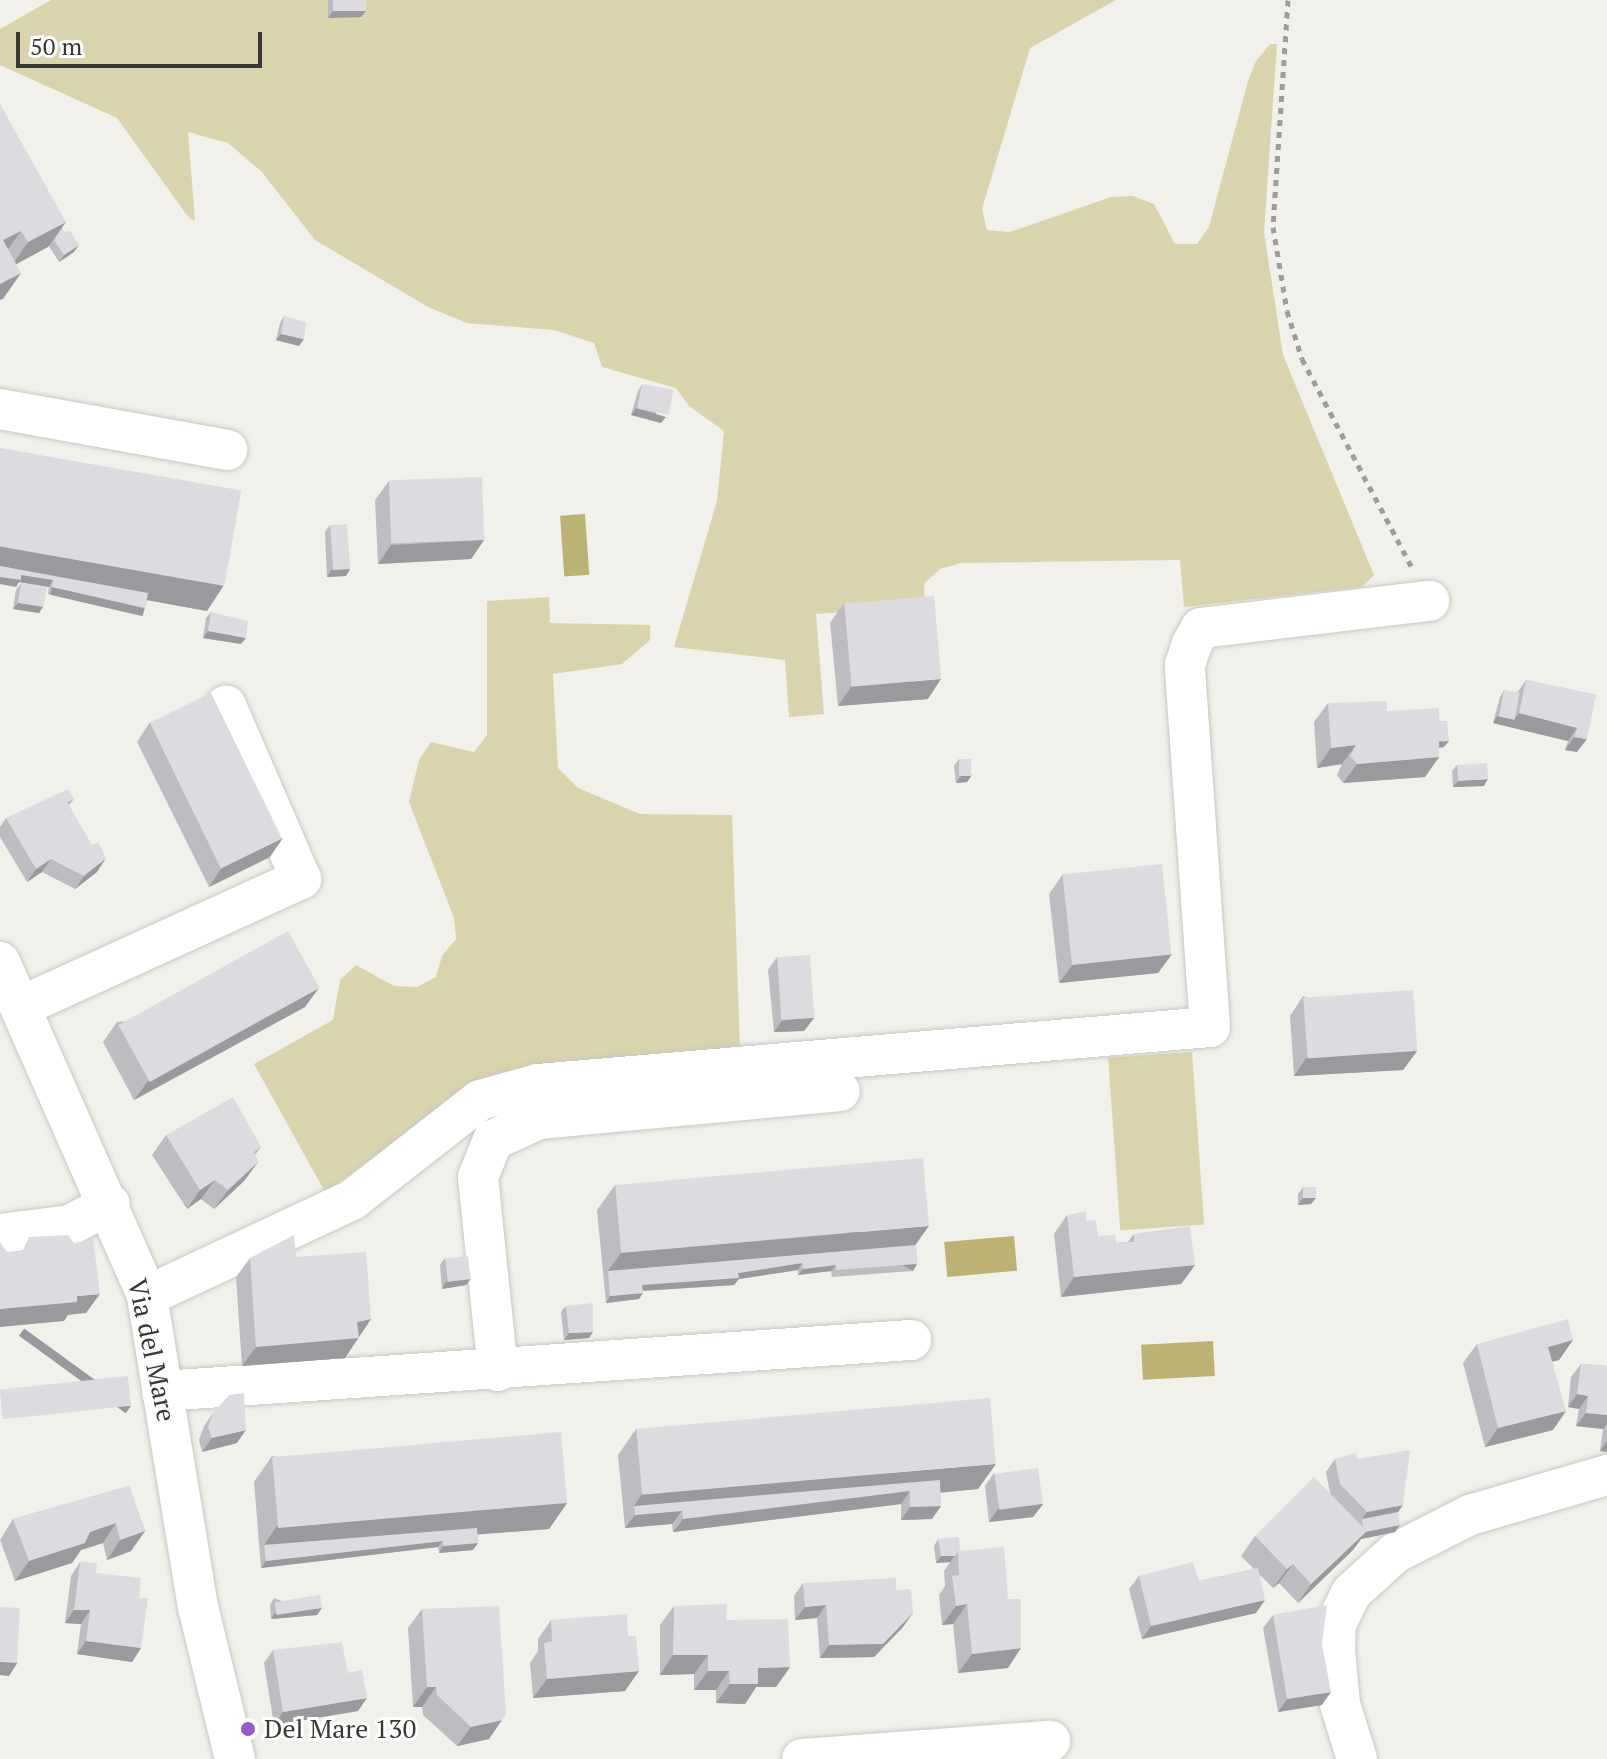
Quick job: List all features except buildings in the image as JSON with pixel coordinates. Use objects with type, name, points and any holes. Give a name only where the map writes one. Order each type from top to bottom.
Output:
[{"type":"street","points":[[0,409],[227,450]]},
{"type":"street","points":[[147,1296],[352,1200],[480,1100],[538,1084],[1210,1027],[1185,665],[1192,644],[1201,628],[1429,601]]},
{"type":"street","points":[[20,1007],[301,879],[226,706]]},
{"type":"street","name":"Via del Mare","points":[[0,962],[110,1204],[147,1296],[198,1607],[235,1759]]},
{"type":"street","points":[[498,1371],[478,1177],[493,1140],[539,1119],[840,1091]]},
{"type":"street","points":[[0,1234],[70,1225],[110,1204]]},
{"type":"street","points":[[162,1391],[498,1371],[911,1340]]},
{"type":"street","points":[[1357,1759],[1340,1704],[1335,1650],[1336,1624],[1351,1593],[1395,1553],[1470,1515],[1607,1475]]},
{"type":"street","points":[[802,1759],[1050,1741]]},
{"type":"path","points":[[1288,0],[1273,227],[1287,311],[1302,359],[1429,601]]},
{"type":"shaded area","points":[[51,0],[1116,0],[1030,48],[982,209],[987,230],[1010,232],[1111,197],[1133,196],[1154,204],[1175,244],[1197,244],[1209,227],[1248,81],[1256,61],[1270,44],[1277,44],[1264,232],[1283,355],[1374,575],[1362,587],[1184,607],[1180,560],[961,563],[940,569],[924,584],[925,606],[816,614],[824,714],[789,717],[785,660],[674,647],[717,501],[724,431],[689,406],[676,388],[602,367],[594,343],[554,330],[467,323],[428,307],[315,240],[262,172],[228,143],[188,132],[195,221],[189,218],[117,118],[0,65],[0,29]]},
{"type":"shaded area","points":[[585,514],[589,575],[564,577],[560,516]]},
{"type":"shaded area","points":[[549,597],[550,623],[650,625],[650,640],[622,664],[553,674],[558,768],[578,788],[640,814],[732,815],[740,1050],[455,1102],[325,1192],[254,1064],[333,1020],[340,980],[356,965],[394,986],[417,987],[436,977],[442,956],[456,939],[454,918],[409,802],[419,760],[431,742],[474,752],[487,735],[487,601]]},
{"type":"shaded area","points":[[1192,1052],[1204,1225],[1120,1230],[1108,1058]]},
{"type":"shaded area","points":[[1014,1236],[1017,1271],[947,1277],[944,1242]]},
{"type":"shaded area","points":[[1213,1341],[1215,1376],[1143,1380],[1141,1345]]},
{"type":"place","name":"Del Mare 130","points":[[248,1729]]}]
